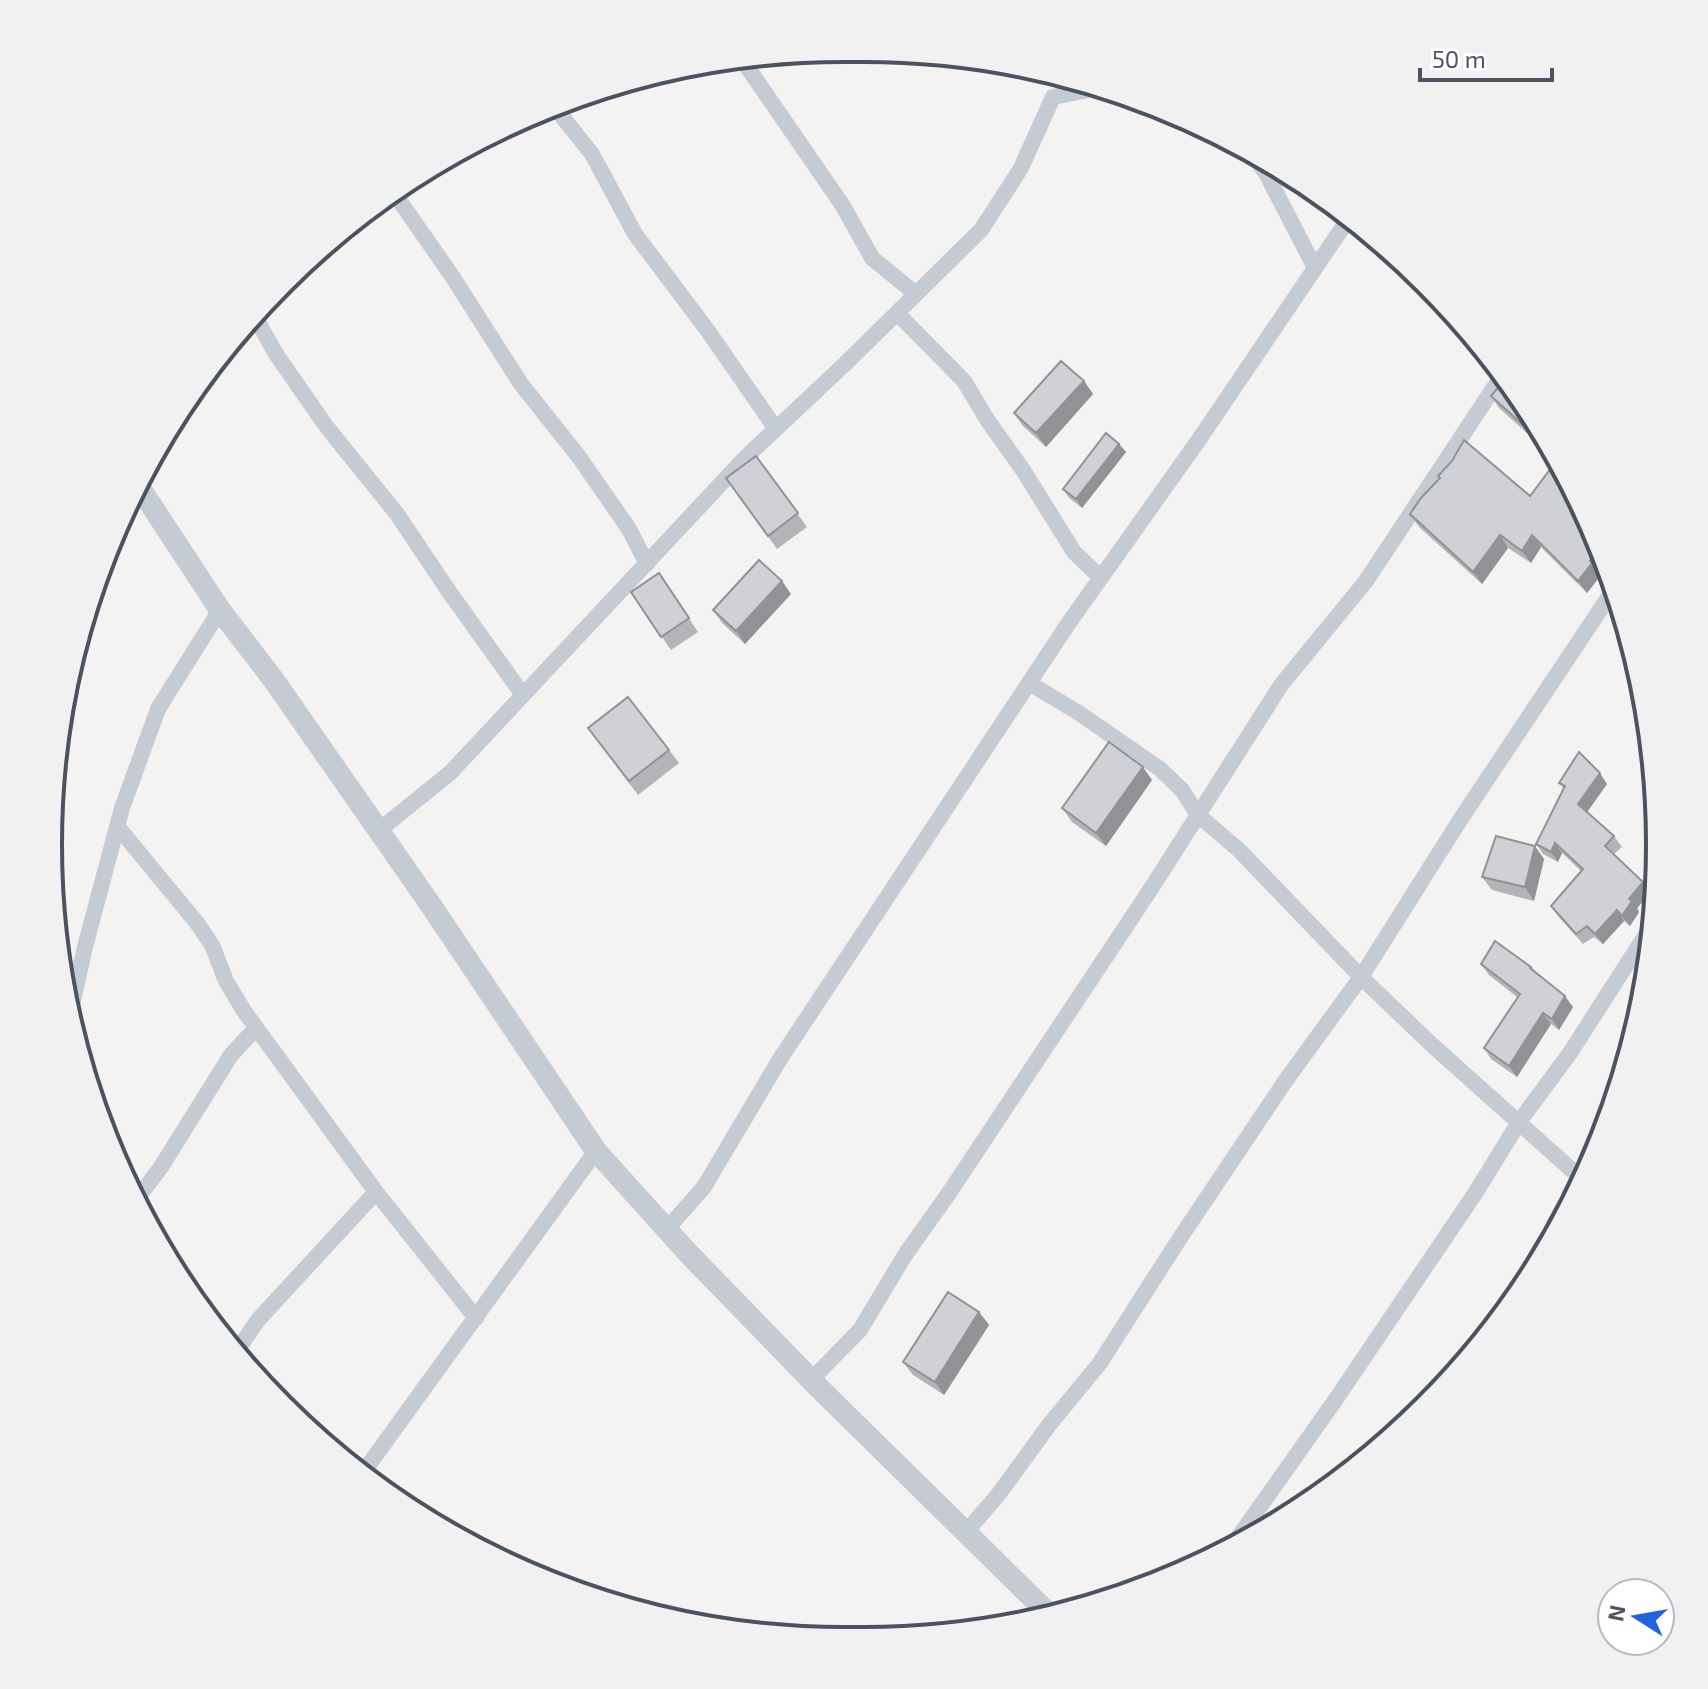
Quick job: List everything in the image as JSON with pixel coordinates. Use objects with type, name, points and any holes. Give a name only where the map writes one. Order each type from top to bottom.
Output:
[{"type":"street","points":[[748,68],[843,206],[872,258],[916,294]]},
{"type":"street","points":[[378,831],[450,773],[746,457],[981,230],[1021,168],[1053,97],[1077,92]]},
{"type":"street","points":[[562,116],[592,154],[635,234],[776,429]]},
{"type":"street","points":[[1266,174],[1315,268]]},
{"type":"street","points":[[400,201],[521,384],[579,457],[629,529],[647,564]]},
{"type":"street","points":[[667,1229],[704,1187],[780,1059],[1029,683],[1343,227]]},
{"type":"street","points":[[897,313],[964,381],[1074,552],[1101,578]]},
{"type":"street","points":[[260,325],[318,414],[397,514],[523,695]]},
{"type":"street","points":[[811,1380],[860,1330],[905,1255],[1154,884],[1281,685],[1366,581],[1496,385]]},
{"type":"street","points":[[145,495],[220,610],[273,679],[430,904],[596,1151],[811,1380],[1041,1606]]},
{"type":"street","points":[[966,1532],[1100,1363],[1270,1104],[1361,977],[1606,601]]},
{"type":"street","points":[[76,989],[117,826],[158,709],[220,610]]},
{"type":"street","points":[[1029,683],[1160,769],[1182,790],[1198,815],[1239,850],[1361,977],[1574,1172]]},
{"type":"street","points":[[117,826],[197,923],[212,945],[226,981],[256,1028],[376,1192],[476,1318]]},
{"type":"street","points":[[1245,1527],[1334,1402],[1519,1122],[1570,1053],[1639,945]]},
{"type":"street","points":[[143,1191],[231,1055],[256,1028]]},
{"type":"street","points":[[368,1465],[596,1151]]},
{"type":"street","points":[[242,1343],[258,1320],[376,1192]]},
{"type":"building","points":[[1061,361],[1084,381],[1036,433],[1014,413]]},
{"type":"building","points":[[1498,388],[1524,426],[1491,396]]},
{"type":"building","points":[[1106,433],[1119,444],[1076,499],[1063,489]]},
{"type":"building","points":[[1464,440],[1530,496],[1550,470],[1591,559],[1578,581],[1532,535],[1522,551],[1500,535],[1473,572],[1410,514],[1452,461]]},
{"type":"building","points":[[756,456],[798,513],[768,536],[726,478]]},
{"type":"building","points":[[759,560],[782,581],[736,631],[713,610]]},
{"type":"building","points":[[659,573],[689,618],[661,637],[631,592]]},
{"type":"building","points":[[628,697],[669,750],[629,781],[588,728]]},
{"type":"building","points":[[1109,742],[1143,767],[1096,833],[1062,808]]},
{"type":"building","points":[[1579,752],[1600,773],[1578,804],[1614,836],[1605,846],[1643,882],[1629,899],[1632,901],[1622,916],[1617,910],[1595,934],[1587,926],[1576,934],[1551,906],[1583,869],[1555,843],[1551,852],[1536,844],[1565,786],[1559,783]]},
{"type":"building","points":[[1496,836],[1535,846],[1525,887],[1482,877]]},
{"type":"building","points":[[1495,941],[1565,996],[1552,1019],[1543,1013],[1509,1066],[1484,1048],[1520,994],[1481,964]]},
{"type":"building","points":[[948,1292],[979,1312],[935,1382],[903,1362]]}]
